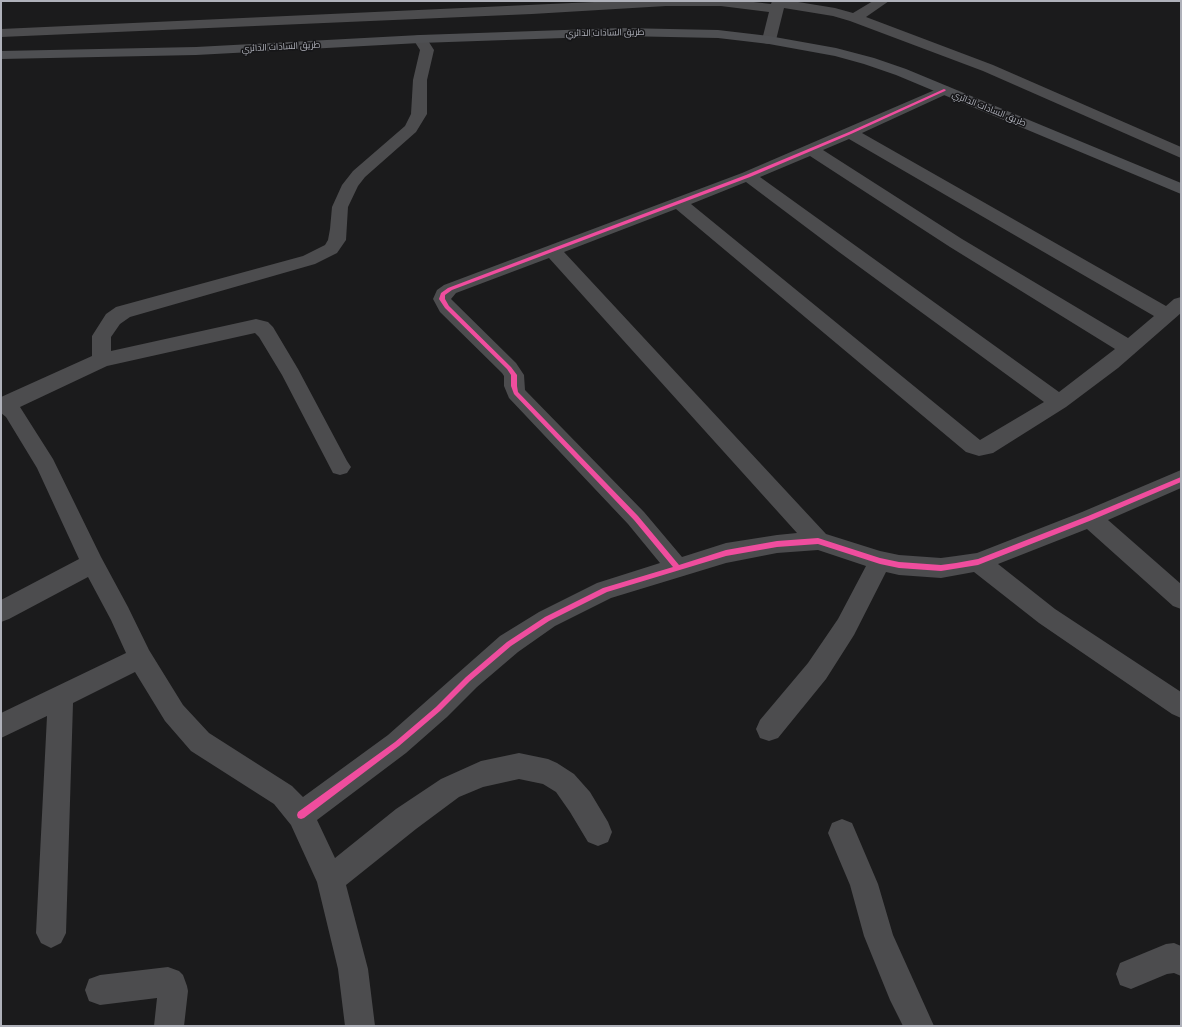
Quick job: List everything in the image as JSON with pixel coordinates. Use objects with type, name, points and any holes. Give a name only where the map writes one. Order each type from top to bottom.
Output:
[{"type":"main road","name":"طريق السادات الدائري","points":[[1,55],[196,51],[420,39],[622,32],[718,34],[810,46],[869,61],[944,90],[1181,189]]},
{"type":"street","points":[[826,11],[845,1]]},
{"type":"street","points":[[855,18],[882,1]]},
{"type":"street","points":[[1,32],[478,13],[666,2],[778,4],[826,11],[855,18],[988,68],[1181,153]]},
{"type":"street","points":[[769,40],[778,4]]},
{"type":"street","points":[[102,360],[101,336],[113,319],[123,312],[309,260],[331,249],[337,240],[340,207],[350,185],[359,174],[411,129],[419,114],[420,80],[427,50],[420,39]]},
{"type":"street","points":[[677,568],[636,518],[516,393],[514,375],[509,368],[447,307],[442,299],[443,294],[450,289],[553,251],[812,150],[944,90]]},
{"type":"street","points":[[678,202],[973,446],[979,448],[986,447],[1059,402],[1129,348],[1175,309],[850,133]]},
{"type":"street","points":[[812,150],[956,242],[1129,348]]},
{"type":"street","points":[[748,176],[845,248],[1059,402]]},
{"type":"street","points":[[553,251],[818,541]]},
{"type":"street","points":[[3,405],[102,360],[256,326],[261,327],[266,332],[291,374],[340,466]]},
{"type":"street","points":[[3,405],[13,412],[46,465],[92,563],[120,614],[140,658],[174,713],[200,742],[283,795],[301,815],[331,880],[353,969],[360,1026]]},
{"type":"street","points":[[301,815],[397,744],[509,644],[547,619],[605,590],[726,553],[777,544],[818,541],[880,561],[900,565],[941,568],[978,562],[1090,518],[1181,479]]},
{"type":"street","points":[[1090,518],[1181,599]]},
{"type":"street","points":[[769,729],[821,664],[846,627],[880,561]]},
{"type":"street","points":[[978,562],[1047,616],[1181,706]]},
{"type":"street","points":[[1,612],[92,563]]},
{"type":"street","points":[[1,726],[140,658]]},
{"type":"street","points":[[51,933],[61,697]]},
{"type":"street","points":[[331,880],[406,819],[450,788],[481,774],[519,766],[548,772],[565,782],[580,802],[598,832]]},
{"type":"street","points":[[842,833],[864,884],[879,936],[901,989],[919,1026]]},
{"type":"street","points":[[1130,974],[1166,959],[1174,958],[1181,961]]},
{"type":"street","points":[[100,990],[168,982],[172,986],[173,991],[169,1026]]},
{"type":"cycle path","points":[[677,567],[636,518],[516,393],[514,386],[514,375],[509,368],[447,307],[442,299],[443,294],[450,289],[748,176],[850,133],[944,90]]},
{"type":"cycle path","points":[[301,815],[397,744],[509,644],[547,619],[605,590],[726,553],[777,544],[818,541],[880,561],[899,565],[941,568],[978,562],[1090,518],[1181,479]]}]
